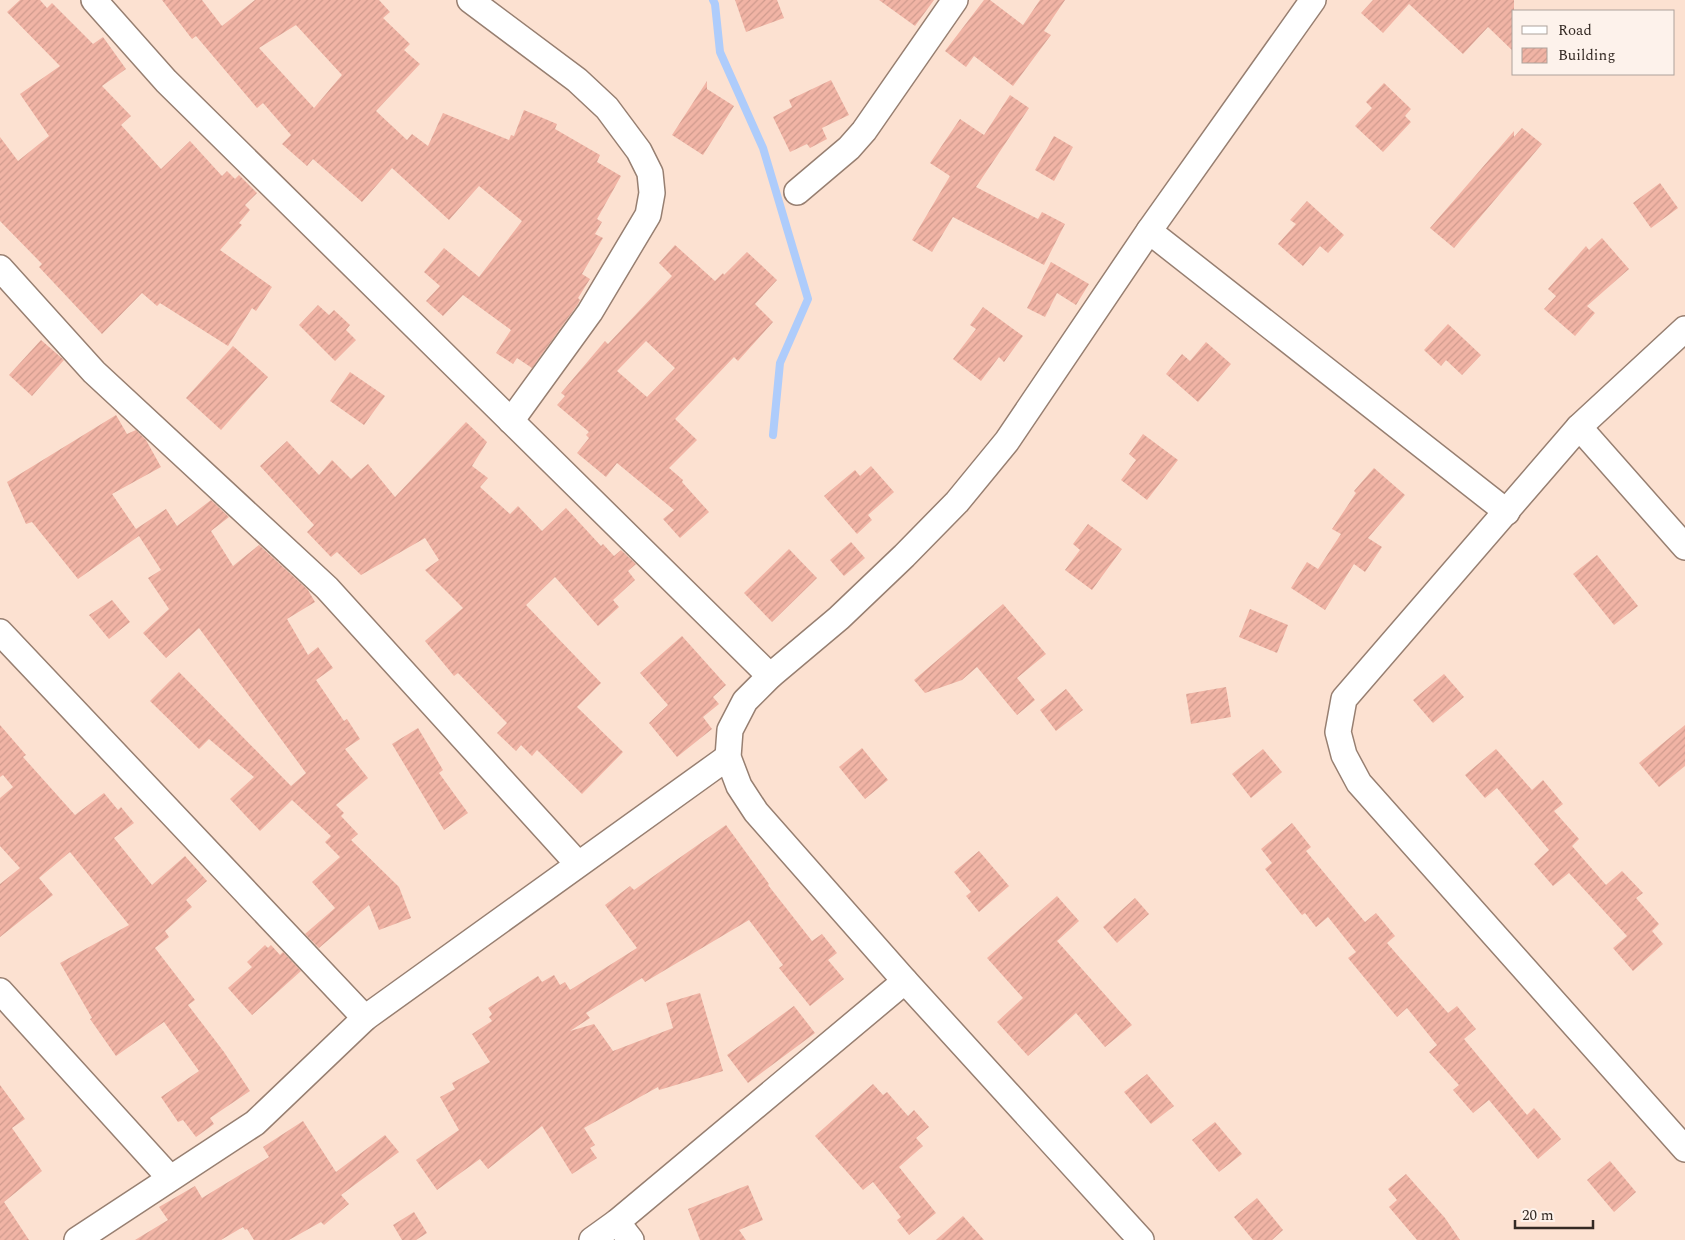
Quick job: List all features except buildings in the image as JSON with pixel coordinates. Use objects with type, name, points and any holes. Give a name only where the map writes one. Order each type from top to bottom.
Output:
[{"type":"street","points":[[94,0],[166,81],[770,676]]},
{"type":"street","points":[[470,0],[577,80],[607,108],[639,151],[650,173],[652,194],[648,215],[590,312],[511,421]]},
{"type":"street","points":[[797,192],[844,153],[864,131],[955,0]]},
{"type":"street","points":[[1141,1240],[905,980],[756,812],[739,786],[728,757],[730,730],[745,701],[770,676],[840,618],[957,502],[1007,441],[1148,231],[1313,0]]},
{"type":"street","points":[[1148,231],[1507,512]]},
{"type":"street","points":[[0,268],[94,372],[328,588],[578,864]]},
{"type":"street","points":[[1685,329],[1579,427],[1344,699],[1338,732],[1344,755],[1359,783],[1685,1149]]},
{"type":"street","points":[[1579,427],[1685,547]]},
{"type":"street","points":[[0,632],[365,1018]]},
{"type":"street","points":[[77,1240],[255,1123],[365,1018],[728,757]]},
{"type":"street","points":[[592,1240],[624,1231],[905,980]]},
{"type":"street","points":[[0,991],[170,1178]]},
{"type":"waterway","points":[[713,0],[720,52],[763,148],[808,299],[780,363],[773,435]]}]
